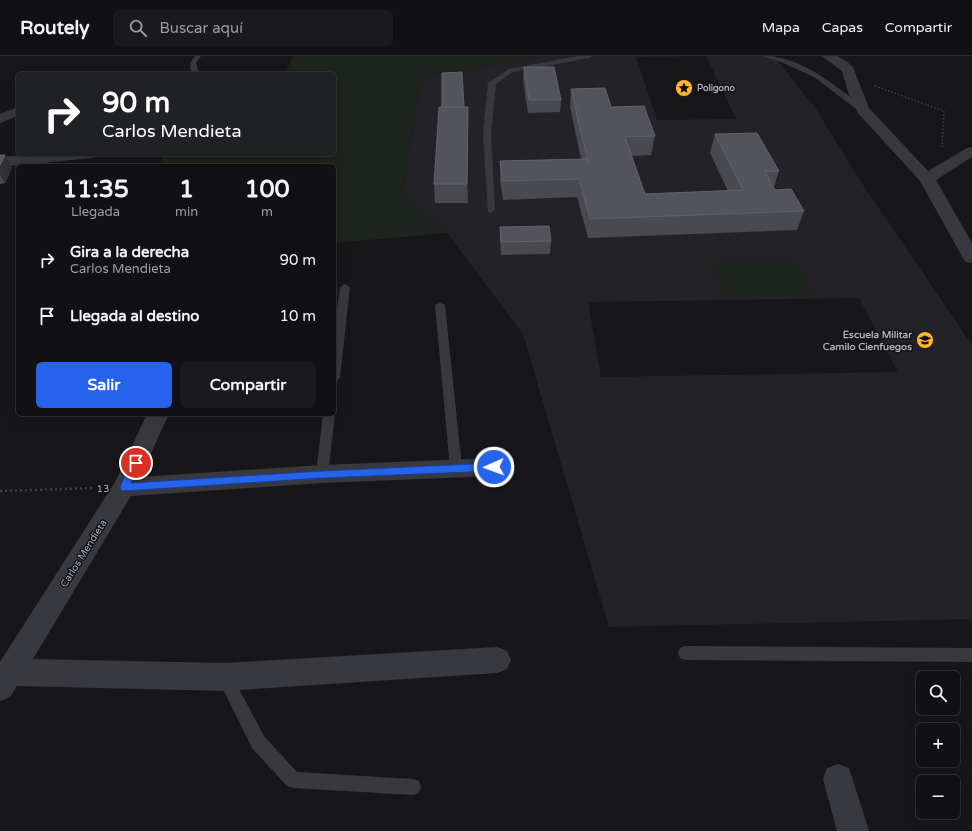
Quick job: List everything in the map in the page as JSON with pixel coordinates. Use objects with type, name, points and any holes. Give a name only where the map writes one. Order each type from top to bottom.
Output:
[{"type":"street","points":[[828,56],[842,64],[848,70],[863,110],[927,179],[972,258]]},
{"type":"street","points":[[0,119],[16,112]]},
{"type":"street","points":[[0,122],[16,119]]},
{"type":"street","points":[[927,179],[972,151]]},
{"type":"street","points":[[0,162],[41,160],[75,156]]},
{"type":"street","name":"Carlos Mendieta","points":[[4,680],[124,487],[157,416]]},
{"type":"street","points":[[124,487],[322,474],[494,467]]},
{"type":"street","points":[[4,680],[225,677],[497,660]]},
{"type":"street","points":[[838,779],[853,831]]},
{"type":"lane","points":[[196,72],[193,63],[198,56]]},
{"type":"lane","points":[[491,210],[487,133],[492,83],[511,70],[589,56]]},
{"type":"lane","points":[[765,56],[783,60],[817,75],[863,110]]},
{"type":"lane","points":[[336,361],[345,287]]},
{"type":"lane","points":[[440,305],[456,468]]},
{"type":"lane","points":[[322,474],[330,416]]},
{"type":"lane","points":[[685,653],[972,655]]},
{"type":"lane","points":[[225,677],[258,742],[294,780],[413,787]]},
{"type":"path","points":[[850,76],[944,111],[942,170]]},
{"type":"path","name":"13","points":[[0,491],[124,487]]},
{"type":"shaded area","points":[[293,56],[545,56],[421,77],[402,193],[447,233],[336,243],[336,164],[160,164],[163,156],[336,156],[336,72],[286,72]]},
{"type":"shaded area","name":"Escuela Militar Camilo Cienfuegos","points":[[545,56],[706,56],[774,56],[816,109],[859,179],[972,345],[972,619],[609,627],[523,334],[447,233],[402,193],[421,77]],"holes":[[[706,56],[736,119],[657,120],[636,57]],[[859,298],[898,372],[601,377],[588,302]]]},
{"type":"shaded area","points":[[795,259],[813,295],[725,297],[711,261]]},
{"type":"building","points":[[524,67],[554,67],[561,100],[529,100]]},
{"type":"building","points":[[462,72],[464,107],[442,107],[442,73]]},
{"type":"building","points":[[605,88],[611,107],[644,106],[655,136],[625,137],[645,194],[743,190],[715,134],[757,133],[779,171],[765,171],[775,190],[791,189],[804,211],[590,219],[579,179],[503,181],[500,161],[586,159],[588,162],[571,89]]},
{"type":"building","points":[[439,107],[468,107],[467,184],[434,184]]},
{"type":"building","points":[[0,155],[5,155],[0,165]]},
{"type":"building","points":[[549,226],[551,241],[501,242],[500,227]]},
{"type":"place","name":"Poligono","points":[[684,88]]},
{"type":"place","name":"Escuela Militar Camilo Cienfuegos","points":[[925,340]]},
{"type":"route","points":[[136,463],[124,487],[322,474],[494,467]]}]
